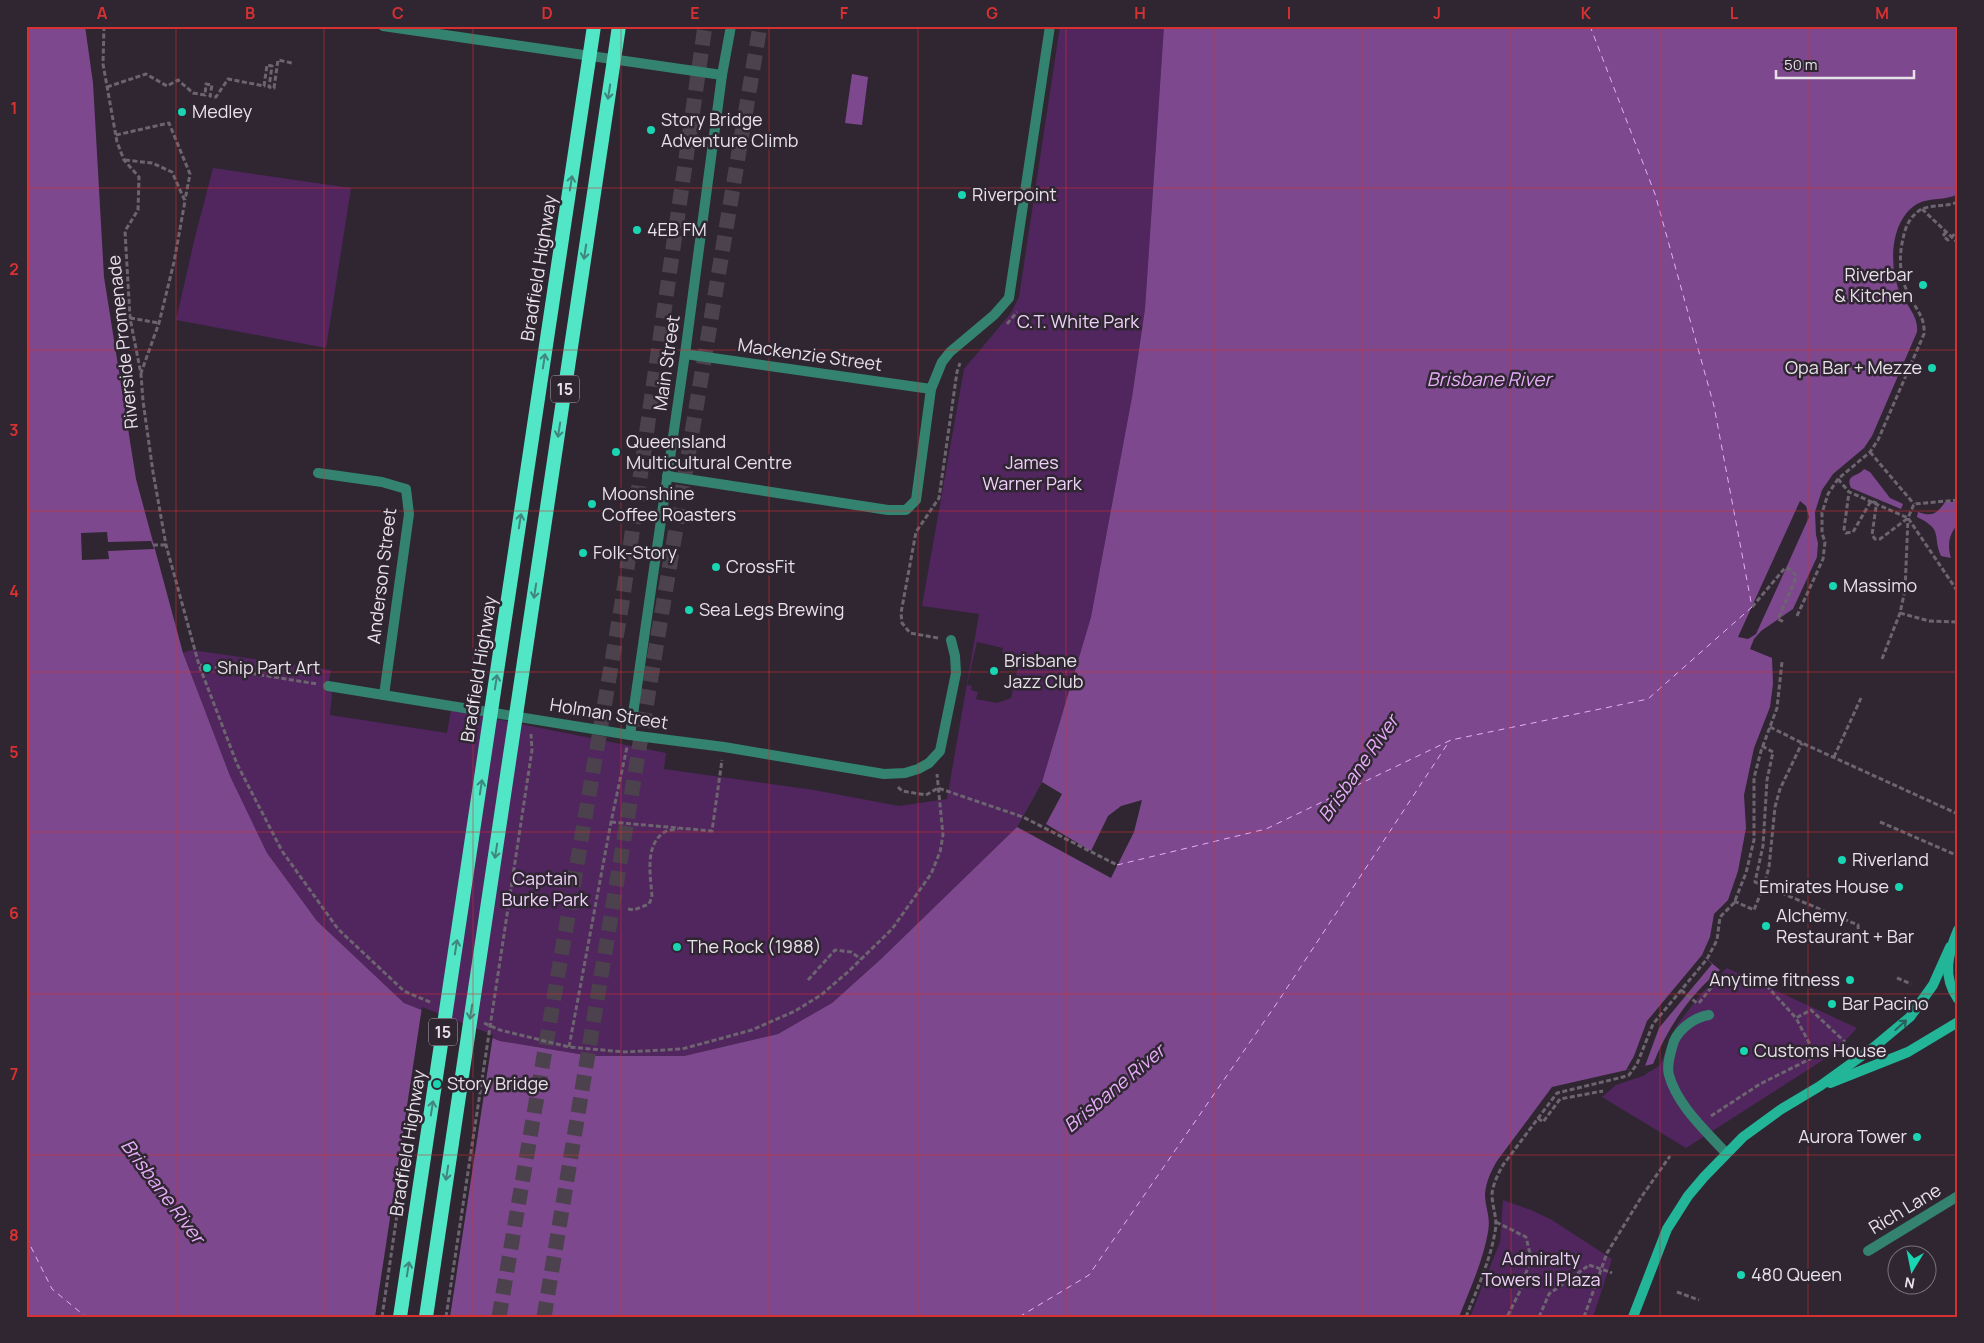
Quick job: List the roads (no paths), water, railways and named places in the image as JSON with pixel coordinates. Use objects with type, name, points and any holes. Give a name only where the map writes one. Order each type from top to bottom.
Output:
[{"type":"highway","name":"Bradfield Highway","points":[[400,1317],[594,26]]},
{"type":"highway","name":"15","points":[[426,1317],[619,26]]},
{"type":"main road","points":[[1633,1317],[1667,1229],[1688,1196],[1726,1153],[1743,1137],[1773,1115],[1820,1086],[1874,1047],[1910,1017],[1933,985],[1958,930]]},
{"type":"main road","points":[[1950,947],[1948,980],[1958,999]]},
{"type":"main road","points":[[1820,1086],[1891,1060],[1958,1022]]},
{"type":"street","points":[[383,26],[722,75]]},
{"type":"street","name":"Main Street","points":[[630,735],[685,354],[722,75],[731,26]]},
{"type":"street","points":[[666,476],[888,510],[906,510],[916,500],[931,389],[942,362],[950,352],[994,315],[1008,298],[1050,26]]},
{"type":"street","name":"Mackenzie Street","points":[[685,354],[931,389]]},
{"type":"street","name":"Anderson Street","points":[[318,473],[382,482],[406,490],[410,514],[384,695]]},
{"type":"street","name":"Holman Street","points":[[328,686],[630,735],[724,746],[884,774],[905,773],[930,763],[940,751],[956,673],[955,656],[951,640]]},
{"type":"street","points":[[1709,1015],[1700,1016],[1678,1032],[1669,1055],[1668,1075],[1685,1109],[1726,1153]]},
{"type":"street","name":"Rich Lane","points":[[1868,1251],[1958,1196]]},
{"type":"water","name":"Brisbane River","points":[[26,26],[85,26],[93,83],[104,277],[136,479],[183,653],[230,776],[267,853],[317,921],[404,1003],[500,1041],[591,1056],[684,1056],[778,1034],[832,1003],[881,959],[1017,827],[1042,782],[1091,617],[1132,397],[1145,309],[1164,26],[1958,26],[1958,194],[1948,198],[1927,200],[1917,204],[1908,211],[1897,230],[1893,254],[1895,277],[1898,288],[1916,320],[1917,332],[1872,436],[1864,448],[1833,474],[1822,490],[1815,512],[1818,543],[1817,557],[1793,609],[1761,631],[1754,639],[1750,649],[1772,658],[1773,684],[1770,707],[1754,748],[1744,795],[1746,828],[1738,871],[1728,900],[1714,914],[1710,937],[1702,955],[1720,970],[1699,990],[1680,1013],[1665,1037],[1653,1064],[1552,1087],[1497,1161],[1489,1177],[1485,1194],[1489,1221],[1486,1243],[1476,1275],[1459,1317],[26,1317]]},
{"type":"water","points":[[852,74],[868,77],[862,125],[845,123]]},
{"type":"water","points":[[1864,469],[1870,472],[1890,498],[1903,504],[1901,509],[1851,488],[1851,478]]},
{"type":"water","points":[[1945,502],[1958,502],[1958,524],[1949,544],[1951,558],[1941,556],[1934,530],[1917,517],[1918,512],[1934,513]]},
{"type":"tunnel","points":[[499,1317],[622,603],[705,26]]},
{"type":"tunnel","points":[[544,1317],[760,26]]},
{"type":"place","name":"Medley","points":[[182,112]]},
{"type":"place","name":"Story Bridge Adventure Climb","points":[[651,130]]},
{"type":"place","name":"Riverpoint","points":[[962,195]]},
{"type":"place","name":"4EB FM","points":[[637,230]]},
{"type":"place","name":"Riverbar & Kitchen","points":[[1923,285]]},
{"type":"place","name":"Opa Bar + Mezze","points":[[1932,368]]},
{"type":"place","name":"Queensland Multicultural Centre","points":[[616,452]]},
{"type":"place","name":"Moonshine Coffee Roasters","points":[[592,504]]},
{"type":"place","name":"Folk-Story","points":[[583,553]]},
{"type":"place","name":"CrossFit","points":[[716,567]]},
{"type":"place","name":"Massimo","points":[[1833,586]]},
{"type":"place","name":"Sea Legs Brewing","points":[[689,610]]},
{"type":"place","name":"Ship Part Art","points":[[207,668]]},
{"type":"place","name":"Brisbane Jazz Club","points":[[994,671]]},
{"type":"place","name":"Riverland","points":[[1842,860]]},
{"type":"place","name":"Emirates House","points":[[1899,887]]},
{"type":"place","name":"Alchemy Restaurant + Bar","points":[[1766,926]]},
{"type":"place","name":"The Rock (1988)","points":[[677,947]]},
{"type":"place","name":"Anytime fitness","points":[[1850,980]]},
{"type":"place","name":"Bar Pacino","points":[[1832,1004]]},
{"type":"place","name":"Customs House","points":[[1744,1051]]},
{"type":"place","name":"Story Bridge","points":[[437,1084]]},
{"type":"place","name":"Aurora Tower","points":[[1917,1137]]},
{"type":"place","name":"480 Queen","points":[[1741,1275]]},
{"type":"park label","name":"C.T. White Park","points":[[1078,322]]},
{"type":"park label","name":"James Warner Park","points":[[1032,473]]},
{"type":"park label","name":"Captain Burke Park","points":[[545,890]]},
{"type":"park label","name":"Admiralty Towers II Plaza","points":[[1541,1269]]}]
